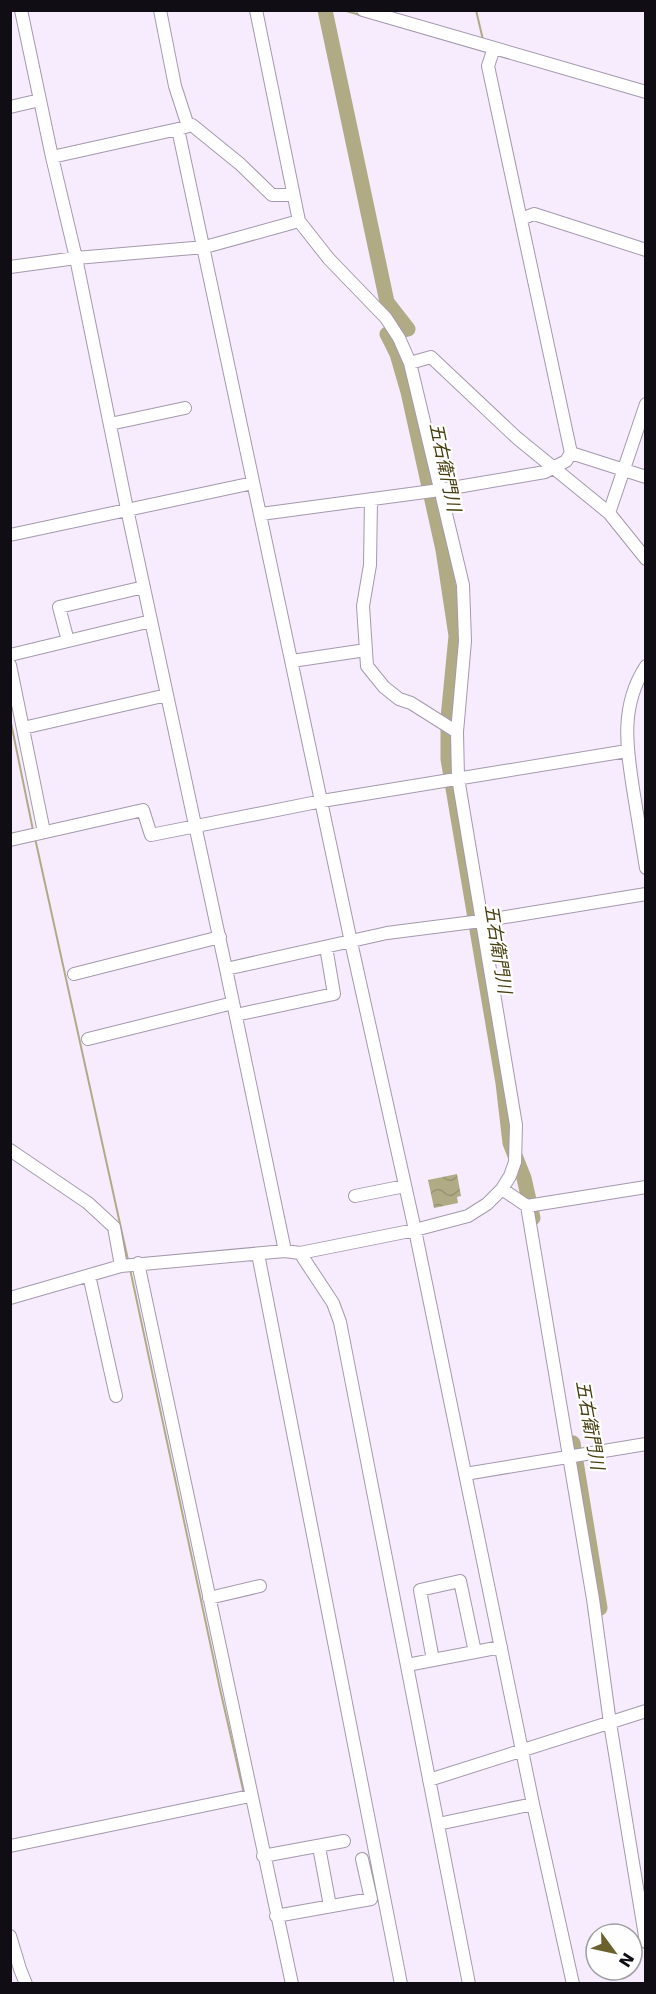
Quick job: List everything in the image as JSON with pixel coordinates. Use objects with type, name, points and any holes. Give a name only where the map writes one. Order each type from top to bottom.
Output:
[{"type":"street","points":[[21,10],[76,258],[285,1251]]},
{"type":"street","points":[[160,10],[204,247],[253,483],[415,1230],[533,1804],[573,1983]]},
{"type":"street","points":[[10,1298],[121,1266],[285,1251],[300,1253],[415,1230],[468,1216],[487,1204],[502,1188],[515,1162],[516,1125],[458,778],[457,732],[465,641],[463,585],[410,363],[399,338],[386,318],[329,259],[299,221],[256,10]]},
{"type":"street","points":[[363,10],[645,92]]},
{"type":"street","points":[[261,514],[440,490],[545,472],[566,461],[571,453],[488,66],[494,48]]},
{"type":"street","points":[[10,107],[40,100]]},
{"type":"street","points":[[52,157],[183,128],[192,124],[240,164],[272,195],[294,195]]},
{"type":"street","points":[[521,219],[534,214],[645,250]]},
{"type":"street","points":[[10,267],[76,258],[204,247],[299,221]]},
{"type":"street","points":[[410,363],[431,357],[517,438],[609,513],[645,559]]},
{"type":"street","points":[[609,513],[645,404]]},
{"type":"street","points":[[110,424],[185,408]]},
{"type":"street","points":[[571,453],[645,477]]},
{"type":"street","points":[[10,535],[253,483]]},
{"type":"street","points":[[371,499],[370,565],[363,606],[368,666],[384,687],[399,699],[411,703],[457,732]]},
{"type":"street","points":[[69,641],[60,607],[144,587]]},
{"type":"street","points":[[10,655],[151,621]]},
{"type":"street","points":[[292,661],[366,650]]},
{"type":"street","points":[[10,665],[44,832]]},
{"type":"street","points":[[645,666],[629,702],[626,722],[627,751],[645,868]]},
{"type":"street","points":[[23,728],[167,695]]},
{"type":"street","points":[[10,840],[143,810],[151,835],[322,801],[627,751]]},
{"type":"street","points":[[226,969],[387,933],[482,921],[645,894]]},
{"type":"street","points":[[74,974],[220,937]]},
{"type":"street","points":[[88,1039],[235,1009],[334,994],[326,947]]},
{"type":"street","points":[[10,1150],[88,1203],[114,1227],[121,1266]]},
{"type":"street","points":[[354,1196],[405,1186]]},
{"type":"street","points":[[527,1206],[645,1187]]},
{"type":"street","points":[[502,1188],[527,1206],[593,1599],[609,1722],[645,1942]]},
{"type":"street","points":[[316,1276],[318,1260],[326,1249]]},
{"type":"street","points":[[300,1253],[333,1303],[340,1322],[469,1983]]},
{"type":"street","points":[[258,1254],[401,1983]]},
{"type":"street","points":[[138,1263],[250,1796],[292,1983]]},
{"type":"street","points":[[89,1275],[116,1396]]},
{"type":"street","points":[[465,1474],[645,1444]]},
{"type":"street","points":[[433,1660],[420,1590],[460,1581],[475,1652]]},
{"type":"street","points":[[209,1598],[260,1586]]},
{"type":"street","points":[[407,1665],[501,1647]]},
{"type":"street","points":[[429,1780],[645,1711]]},
{"type":"street","points":[[10,1846],[250,1796]]},
{"type":"street","points":[[438,1824],[533,1804]]},
{"type":"street","points":[[263,1856],[319,1847],[344,1840]]},
{"type":"street","points":[[319,1847],[330,1906]]},
{"type":"street","points":[[276,1916],[371,1899],[362,1859]]},
{"type":"street","points":[[10,1936],[26,1983]]},
{"type":"water","points":[[457,1174],[461,1196],[457,1197],[458,1203],[434,1208],[428,1180]]},
{"type":"waterway","name":"五右衛門川","points":[[325,10],[387,302],[408,329],[387,334],[397,354],[408,392],[443,550],[456,636],[448,718],[448,759],[503,1083],[510,1143],[524,1178],[533,1218]]},
{"type":"waterway","points":[[343,10],[363,16]]},
{"type":"waterway","points":[[476,10],[483,40]]},
{"type":"waterway","points":[[10,718],[33,830]]},
{"type":"waterway","points":[[35,838],[128,1260]]},
{"type":"waterway","points":[[130,1269],[244,1794]]},
{"type":"waterway","name":"五右衛門川","points":[[573,1443],[600,1608]]}]
